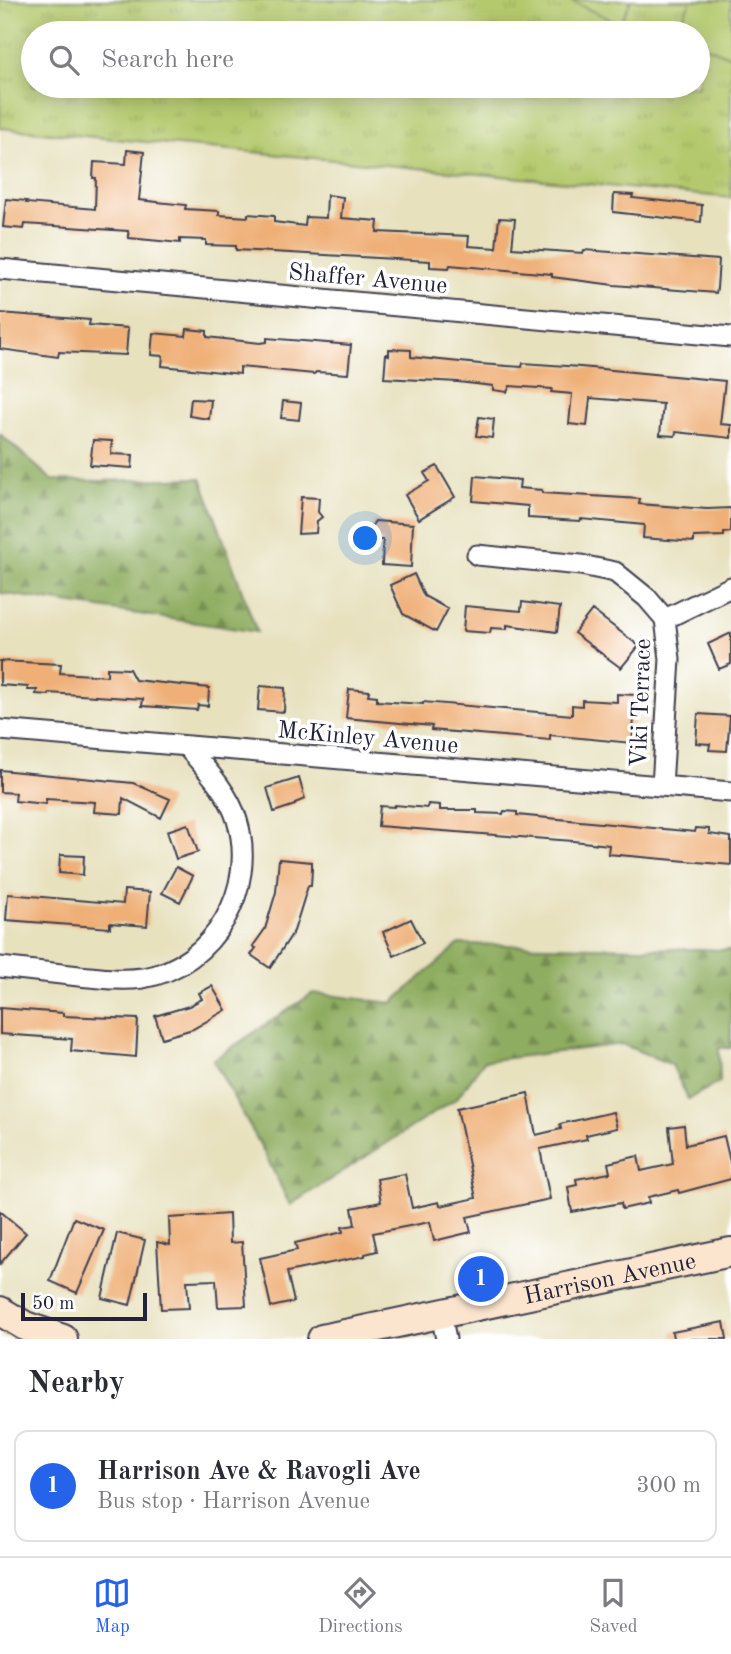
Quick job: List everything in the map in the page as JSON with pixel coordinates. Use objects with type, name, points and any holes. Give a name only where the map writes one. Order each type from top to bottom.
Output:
[{"type":"main road","name":"Harrison Avenue","points":[[323,1339],[444,1326],[731,1252]]},
{"type":"main road","points":[[0,1311],[25,1326],[63,1339]]},
{"type":"street","name":"Shaffer Avenue","points":[[0,268],[731,337]]},
{"type":"street","name":"Viki Terrace","points":[[477,555],[581,565],[615,572],[647,598],[665,619],[670,659],[662,786]]},
{"type":"street","points":[[665,619],[731,587]]},
{"type":"street","name":"McKinley Avenue","points":[[0,730],[731,792]]},
{"type":"street","points":[[0,967],[122,980],[145,978],[169,970],[189,959],[217,932],[230,912],[238,891],[242,845],[232,807],[220,787],[186,746]]},
{"type":"green space","points":[[0,0],[731,0],[731,198],[0,128]]},
{"type":"green space","points":[[569,0],[631,0],[621,21],[614,21]]},
{"type":"green space","points":[[691,0],[731,0],[731,57],[710,48],[710,21],[681,21]]},
{"type":"green space","points":[[0,434],[52,480],[201,478],[257,632],[0,593]]},
{"type":"green space","points":[[459,944],[731,950],[731,1048],[719,1048],[720,1082],[688,1099],[672,1065],[622,1044],[484,1061],[457,1098],[290,1205],[213,1060],[313,993],[392,1003]]},
{"type":"building","points":[[127,150],[144,152],[139,200],[186,205],[185,209],[219,211],[219,215],[274,216],[274,222],[305,226],[306,217],[326,218],[327,195],[343,197],[341,218],[378,221],[377,232],[469,236],[468,246],[496,248],[499,218],[515,219],[512,248],[583,253],[584,250],[719,260],[716,293],[614,285],[552,277],[552,274],[450,265],[449,268],[430,267],[430,261],[236,250],[236,246],[206,245],[206,240],[180,239],[180,243],[129,238],[128,231],[25,224],[24,229],[3,227],[6,199],[95,209],[94,162],[126,164]]},
{"type":"building","points":[[614,194],[702,205],[701,222],[613,212]]},
{"type":"building","points":[[0,313],[90,320],[89,325],[128,328],[126,355],[59,352],[58,357],[0,349]]},
{"type":"building","points":[[187,329],[207,331],[207,337],[260,343],[267,342],[267,338],[351,345],[348,374],[314,374],[240,367],[240,374],[162,366],[163,356],[151,355],[153,333],[186,336]]},
{"type":"building","points":[[389,349],[411,350],[411,357],[480,364],[522,367],[523,363],[581,367],[725,381],[720,424],[731,425],[731,438],[676,432],[675,436],[660,435],[663,404],[590,398],[587,426],[569,424],[572,394],[551,392],[552,389],[510,386],[507,392],[493,390],[493,386],[458,382],[384,378],[386,354],[389,355]]},
{"type":"building","points":[[191,399],[211,400],[209,419],[189,416]]},
{"type":"building","points":[[283,401],[301,403],[299,420],[281,418]]},
{"type":"building","points":[[479,417],[494,419],[492,438],[476,436]]},
{"type":"building","points":[[93,440],[112,441],[111,454],[133,455],[132,468],[90,465]]},
{"type":"building","points":[[437,466],[455,497],[419,519],[405,495],[429,481],[424,473]]},
{"type":"building","points":[[475,476],[520,480],[519,488],[542,490],[542,493],[640,499],[639,504],[731,508],[731,532],[724,533],[724,536],[694,537],[694,542],[643,538],[644,525],[581,519],[528,518],[528,506],[473,501]]},
{"type":"building","points":[[301,497],[319,498],[318,512],[322,517],[317,521],[316,533],[298,534]]},
{"type":"building","points":[[375,521],[413,524],[411,567],[382,565],[383,540],[374,540],[369,530]]},
{"type":"building","points":[[414,574],[424,596],[448,609],[436,632],[403,614],[390,585]]},
{"type":"building","points":[[522,602],[560,607],[557,632],[507,625],[507,629],[491,628],[490,633],[463,631],[465,606],[521,611]]},
{"type":"building","points":[[592,610],[639,646],[621,668],[574,633]]},
{"type":"building","points":[[731,633],[731,664],[719,669],[708,644]]},
{"type":"building","points":[[0,661],[61,664],[60,673],[107,676],[107,668],[129,669],[135,680],[209,688],[208,706],[198,705],[197,710],[142,706],[143,699],[36,694],[37,690],[28,690],[28,687],[0,685]]},
{"type":"building","points":[[260,686],[285,688],[284,712],[258,710]]},
{"type":"building","points":[[349,689],[369,691],[368,695],[377,696],[377,701],[423,702],[572,715],[572,705],[582,706],[582,700],[617,702],[617,694],[636,695],[632,743],[550,735],[550,740],[431,730],[432,726],[346,718]]},
{"type":"building","points":[[698,714],[730,716],[727,751],[709,750],[710,744],[696,743]]},
{"type":"building","points":[[0,770],[133,783],[170,799],[161,818],[123,798],[122,814],[94,812],[95,802],[46,799],[46,804],[15,801],[16,793],[0,792]]},
{"type":"building","points":[[299,778],[305,799],[274,812],[267,788]]},
{"type":"building","points":[[428,804],[440,805],[440,810],[477,810],[477,813],[503,814],[504,811],[517,812],[517,815],[695,832],[696,828],[709,829],[709,834],[731,837],[731,865],[608,854],[609,845],[573,841],[378,826],[380,806],[427,808]]},
{"type":"building","points":[[188,824],[198,852],[176,859],[167,831]]},
{"type":"building","points":[[60,855],[84,856],[83,875],[59,873]]},
{"type":"building","points":[[279,859],[312,862],[311,886],[308,886],[294,931],[270,968],[251,955],[256,948],[253,946],[265,929],[276,892]]},
{"type":"building","points":[[176,867],[193,876],[180,902],[162,893]]},
{"type":"building","points":[[124,890],[150,892],[147,926],[110,923],[110,928],[6,920],[8,894],[123,904]]},
{"type":"building","points":[[411,919],[423,943],[394,956],[383,932]]},
{"type":"building","points":[[212,986],[226,1010],[193,1029],[162,1038],[155,1016],[189,1006],[202,999],[199,993]]},
{"type":"building","points":[[0,1008],[63,1013],[63,1016],[138,1019],[136,1057],[71,1051],[72,1039],[0,1034]]},
{"type":"building","points":[[528,1093],[536,1135],[561,1129],[560,1124],[613,1112],[617,1128],[586,1135],[587,1139],[540,1149],[550,1199],[467,1217],[471,1232],[434,1241],[430,1222],[373,1233],[377,1251],[365,1256],[287,1272],[294,1302],[271,1307],[260,1258],[297,1250],[295,1243],[343,1232],[342,1227],[355,1225],[352,1208],[381,1202],[377,1179],[405,1174],[412,1208],[439,1202],[440,1206],[476,1198],[457,1108]]},
{"type":"building","points":[[684,1125],[686,1145],[724,1136],[731,1179],[679,1193],[678,1190],[648,1197],[649,1203],[622,1209],[621,1203],[572,1212],[568,1187],[577,1185],[576,1179],[610,1173],[608,1163],[638,1156],[641,1171],[673,1164],[669,1127]]},
{"type":"building","points":[[0,1211],[26,1233],[0,1264]]},
{"type":"building","points":[[229,1214],[230,1243],[242,1242],[246,1306],[218,1307],[216,1280],[187,1281],[189,1308],[161,1309],[157,1242],[170,1245],[169,1218]]},
{"type":"building","points":[[74,1218],[104,1230],[77,1293],[50,1281]]},
{"type":"building","points":[[117,1233],[145,1240],[130,1305],[102,1298]]},
{"type":"building","points":[[724,1322],[727,1339],[673,1339],[672,1332]]},
{"type":"place","name":"Harrison Ave & Ravogli Ave","points":[[481,1279]]}]
